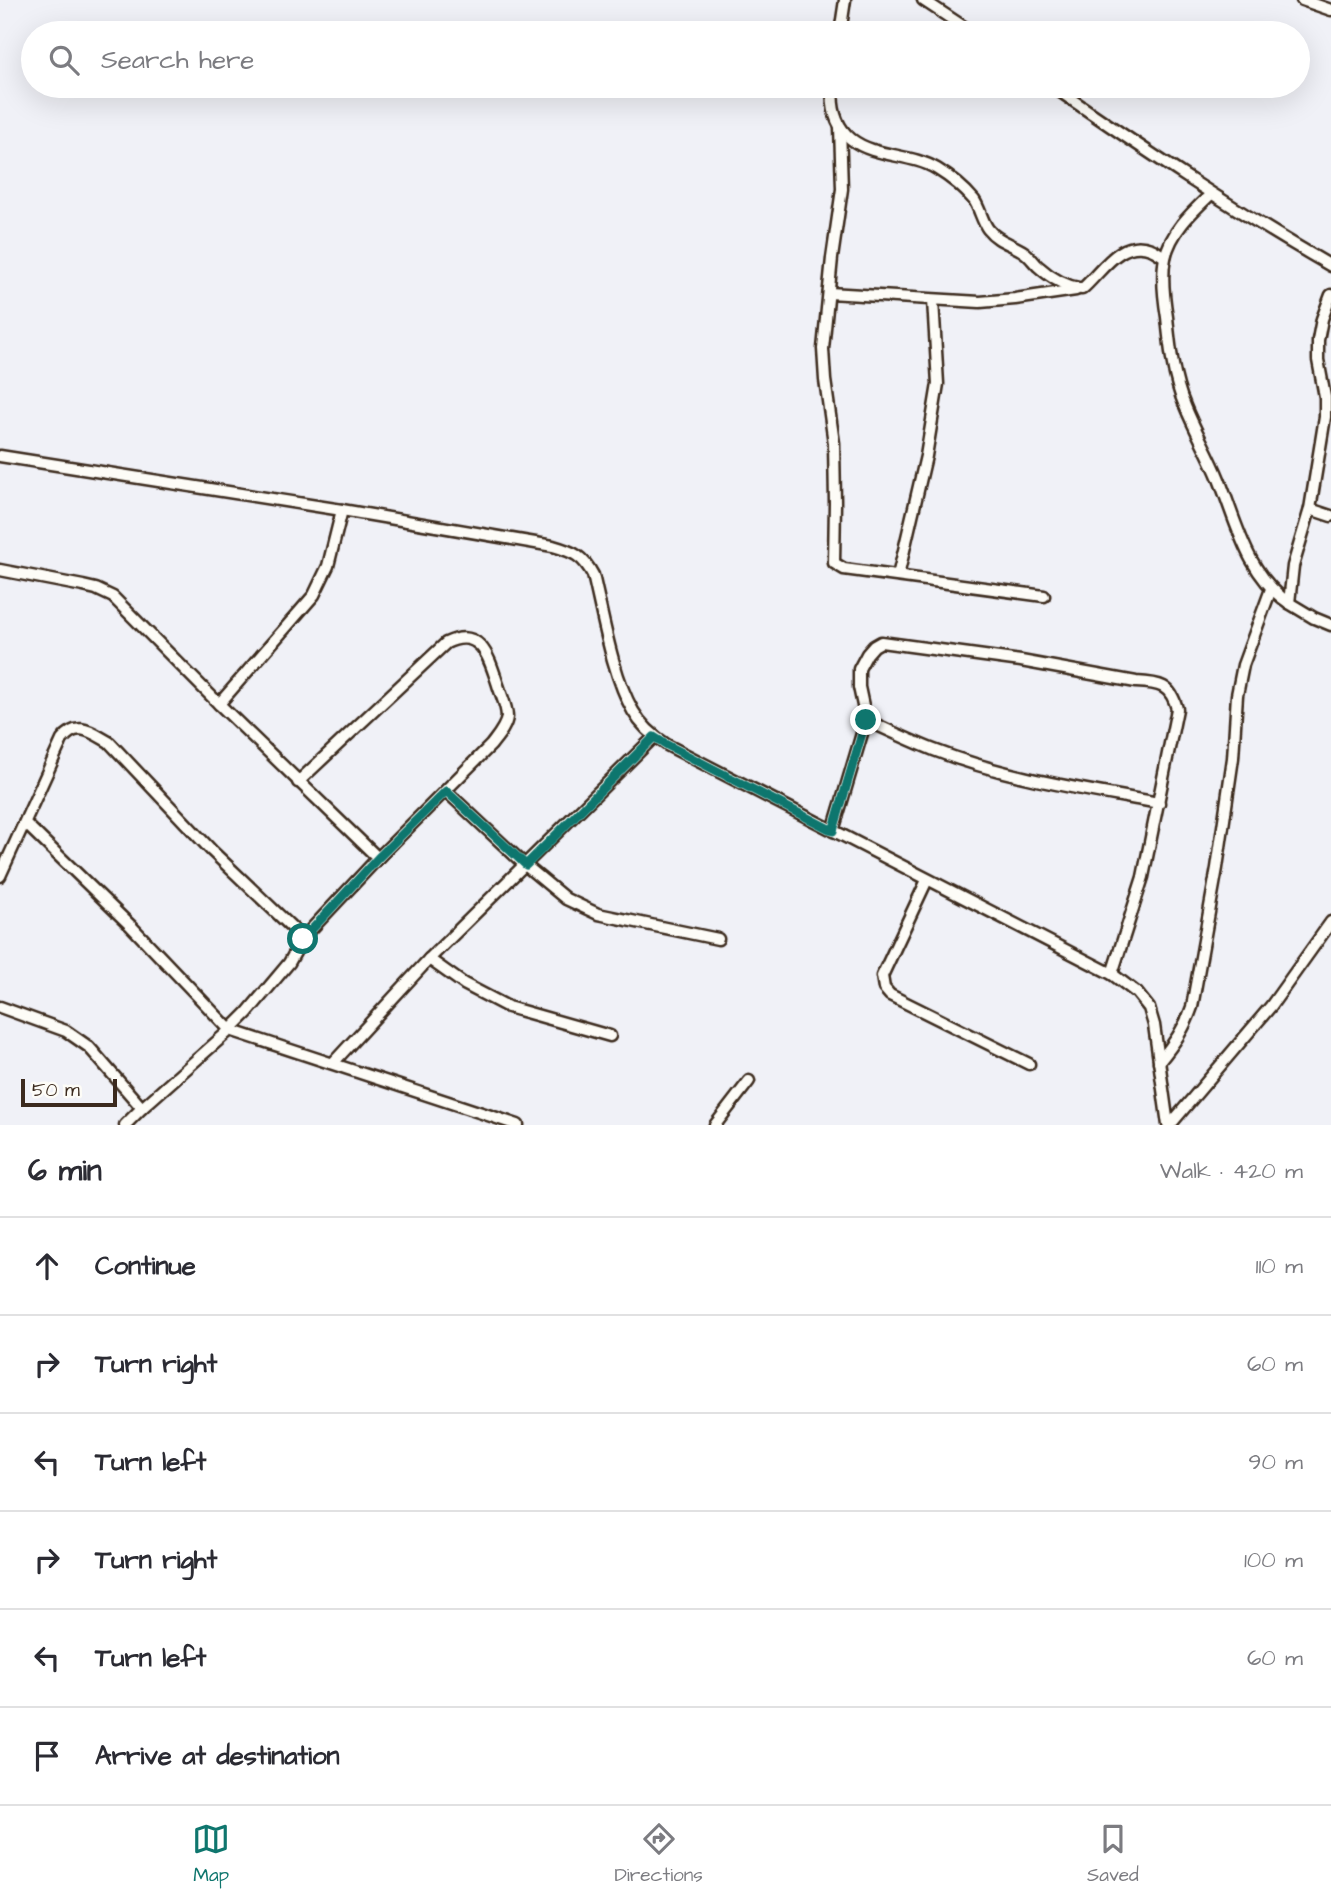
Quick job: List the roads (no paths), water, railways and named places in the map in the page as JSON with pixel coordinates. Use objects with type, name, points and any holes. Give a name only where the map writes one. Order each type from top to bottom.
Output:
[{"type":"street","points":[[842,21],[845,0]]},
{"type":"street","points":[[923,0],[955,21]]},
{"type":"street","points":[[1301,0],[1331,10]]},
{"type":"street","points":[[833,98],[833,112],[840,127],[852,140],[869,149],[919,160],[935,168],[955,182],[974,201],[988,229],[998,238],[1025,253],[1055,279],[1082,289]]},
{"type":"street","points":[[1069,98],[1180,174],[1331,267]]},
{"type":"street","points":[[840,127],[842,189],[823,349],[834,443],[833,561],[844,569],[1044,596]]},
{"type":"street","points":[[1211,194],[1175,234],[1165,257],[1164,281],[1173,369],[1184,406],[1217,476],[1253,565],[1271,589],[1289,603],[1331,625]]},
{"type":"street","points":[[829,293],[980,302],[1014,299],[1082,289],[1121,251],[1136,247],[1150,248],[1165,257]]},
{"type":"street","points":[[1289,603],[1293,566],[1310,509],[1325,417],[1318,340],[1331,295]]},
{"type":"street","points":[[898,576],[926,456],[938,384],[933,300]]},
{"type":"street","points":[[0,456],[553,546],[579,556],[587,563],[593,575],[613,658],[632,709],[654,737],[1112,974],[1137,993],[1149,1008],[1169,1125]]},
{"type":"street","points":[[1310,509],[1331,516]]},
{"type":"street","points":[[219,704],[314,595],[328,566],[342,510]]},
{"type":"street","points":[[0,570],[96,589],[113,597],[378,858]]},
{"type":"street","points":[[1160,1062],[1177,1040],[1192,1007],[1233,758],[1237,695],[1243,665],[1271,589]]},
{"type":"street","points":[[125,1125],[230,1030],[267,991],[289,963],[303,939],[501,733],[507,719],[505,706],[489,657],[479,643],[469,639],[458,637],[446,643],[298,782]]},
{"type":"street","points":[[833,831],[866,720],[859,687],[859,669],[867,654],[881,642],[1021,661],[1136,682],[1152,682],[1164,687],[1174,695],[1177,709],[1143,877],[1112,974]]},
{"type":"street","points":[[866,720],[934,750],[982,765],[1044,782],[1159,803]]},
{"type":"street","points":[[0,876],[62,740],[69,732],[79,728],[108,742],[303,939]]},
{"type":"street","points":[[333,1062],[429,959],[654,737]]},
{"type":"street","points":[[446,791],[526,865],[579,907],[598,914],[718,939]]},
{"type":"street","points":[[25,823],[131,926],[230,1030],[518,1125]]},
{"type":"street","points":[[927,880],[882,976],[884,988],[890,995],[1029,1064]]},
{"type":"street","points":[[1169,1125],[1271,1006],[1331,922]]},
{"type":"street","points":[[429,959],[464,984],[508,1007],[610,1036]]},
{"type":"street","points":[[0,1007],[56,1027],[78,1039],[89,1047],[142,1108]]},
{"type":"street","points":[[715,1125],[749,1081]]}]
